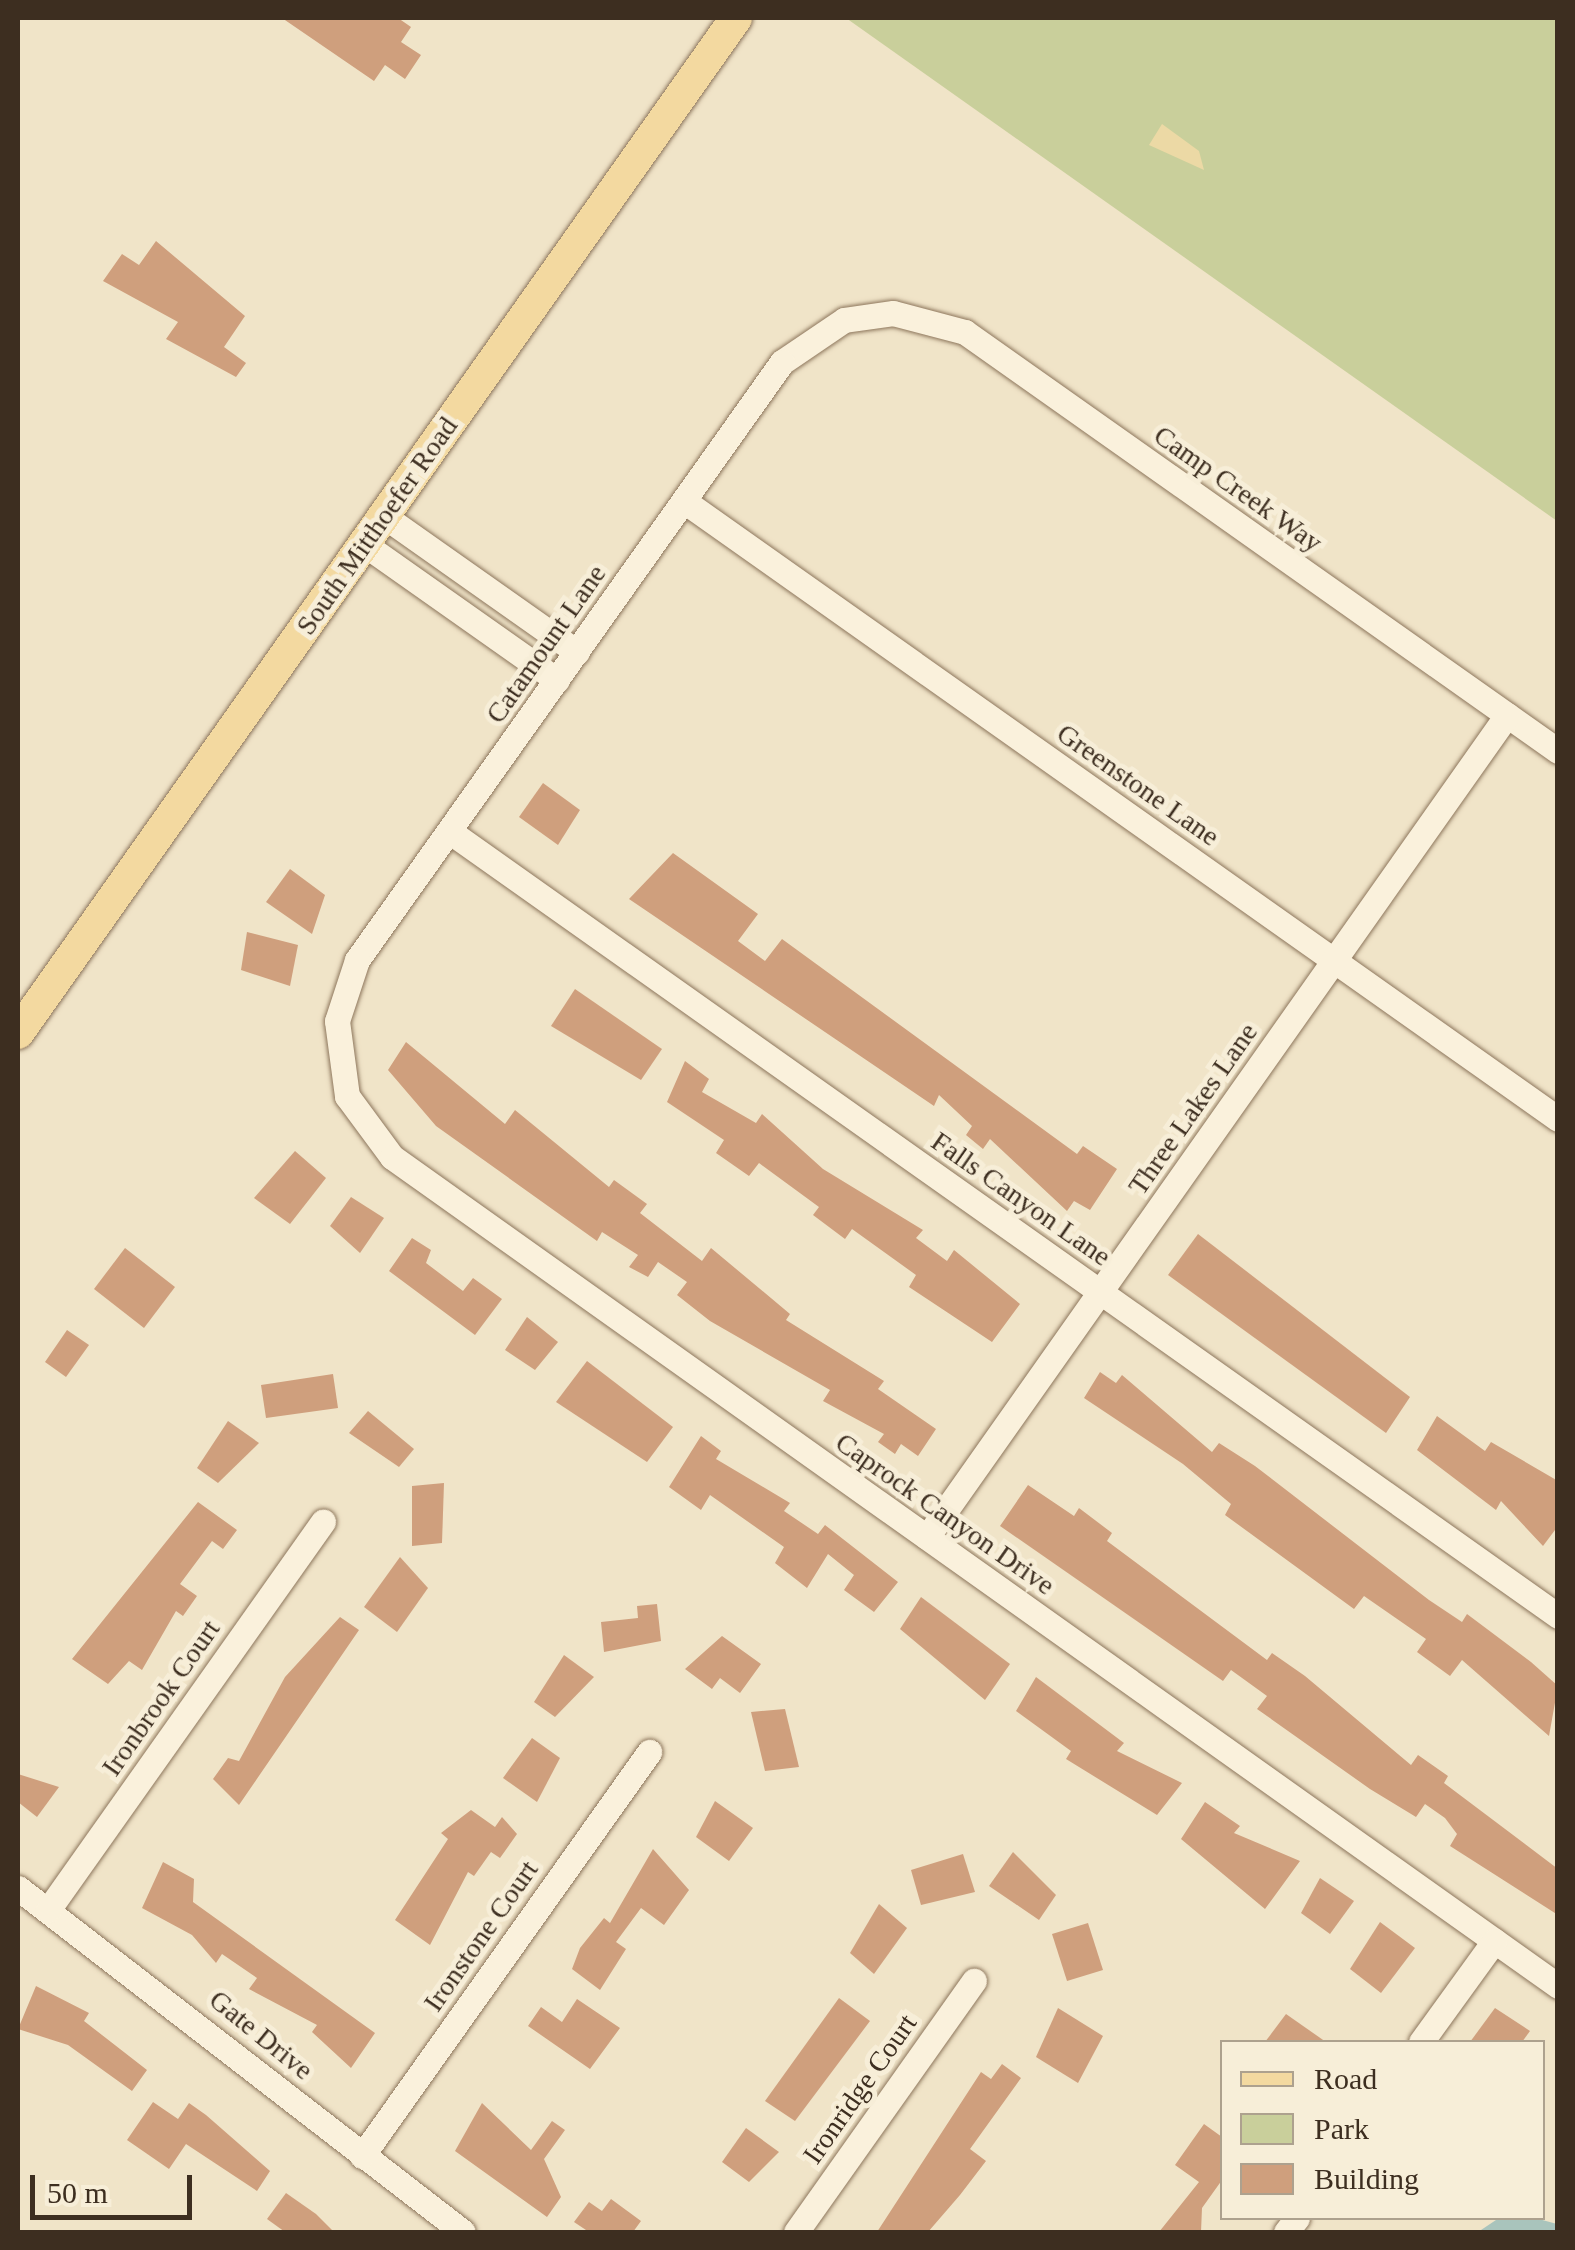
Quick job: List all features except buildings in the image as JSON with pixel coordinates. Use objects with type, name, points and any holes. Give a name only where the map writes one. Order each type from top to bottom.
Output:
[{"type":"main road","name":"South Mitthoefer Road","points":[[18,1033],[736,18]]},
{"type":"street","name":"Catamount Lane","points":[[338,1059],[337,1021],[357,960],[684,501],[796,347],[870,314]]},
{"type":"street","name":"Camp Creek Way","points":[[870,314],[920,316],[965,332],[1558,751]]},
{"type":"street","name":"Greenstone Lane","points":[[684,501],[1558,1118]]},
{"type":"street","points":[[384,516],[577,652]]},
{"type":"street","points":[[364,544],[557,680]]},
{"type":"street","name":"Three Lakes Lane","points":[[927,1537],[1507,715]]},
{"type":"street","name":"Falls Canyon Lane","points":[[449,831],[1558,1616]]},
{"type":"street","name":"Caprock Canyon Drive","points":[[338,1059],[364,1129],[392,1157],[1558,1986]]},
{"type":"street","name":"Ironbrook Court","points":[[48,1910],[323,1522]]},
{"type":"street","name":"Ironstone Court","points":[[362,2156],[648,1752]]},
{"type":"street","name":"Gate Drive","points":[[18,1888],[463,2232]]},
{"type":"street","points":[[1422,2040],[1494,1940]]},
{"type":"street","name":"Ironridge Court","points":[[796,2232],[974,1981]]},
{"type":"green space","points":[[846,18],[1557,18],[1557,521]]},
{"type":"sand","points":[[1162,124],[1199,151],[1204,170],[1149,145]]},
{"type":"water","points":[[1496,2220],[1542,2220],[1557,2224],[1557,2232],[1478,2232]]}]
